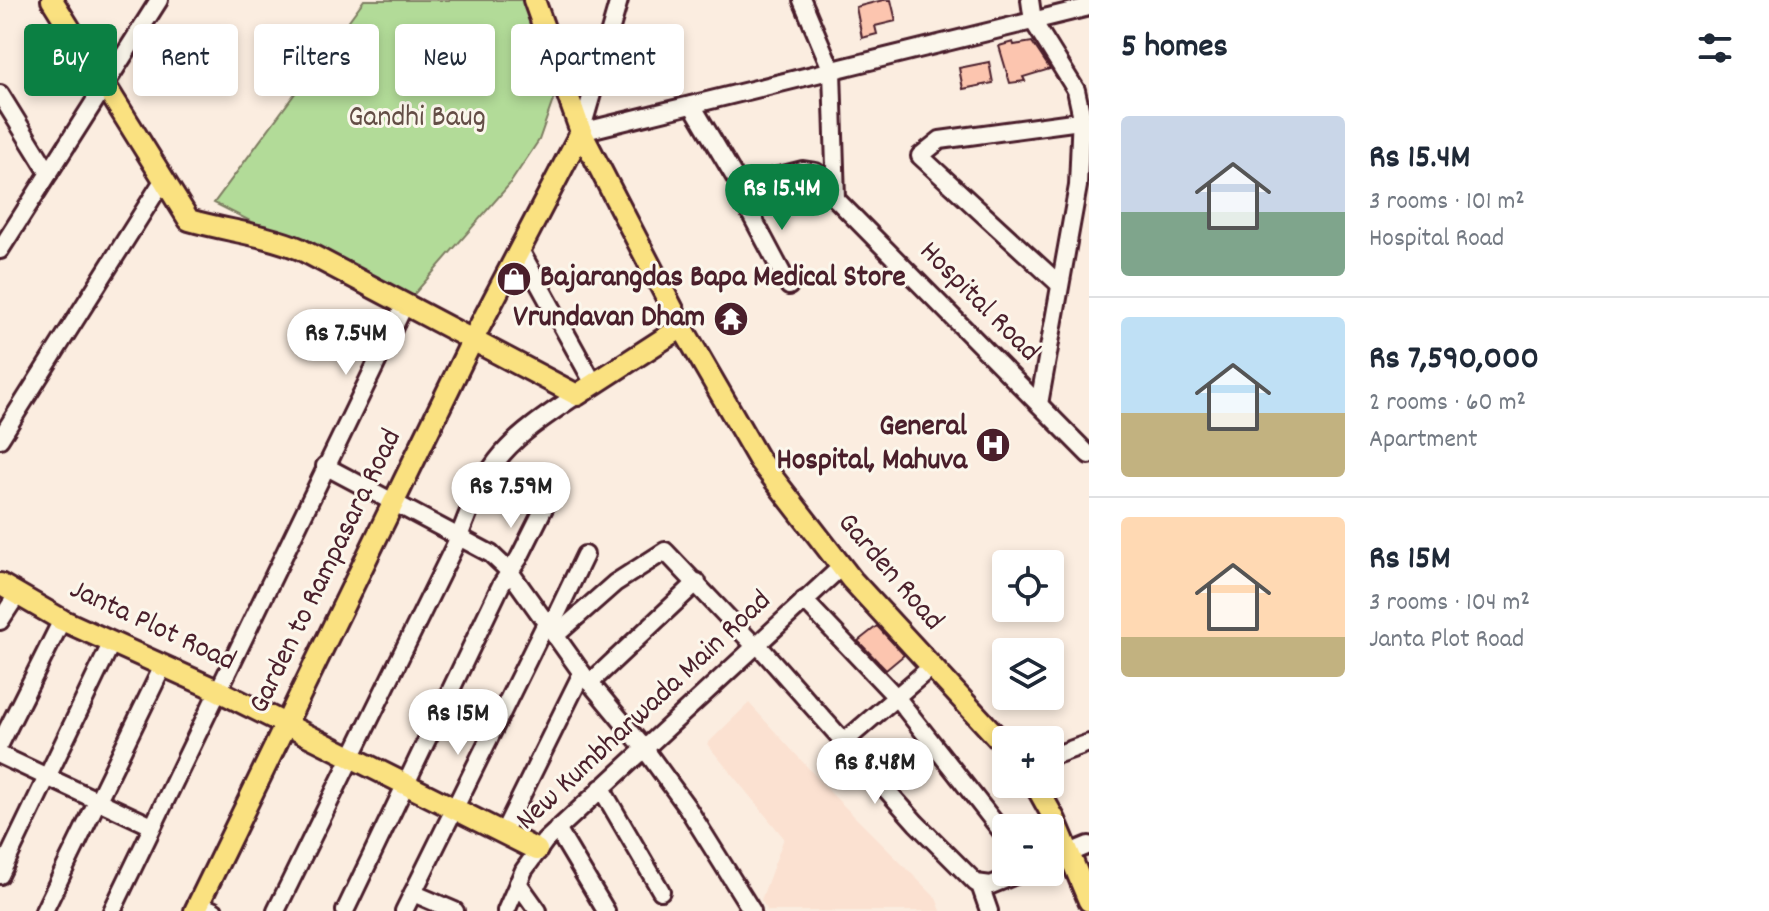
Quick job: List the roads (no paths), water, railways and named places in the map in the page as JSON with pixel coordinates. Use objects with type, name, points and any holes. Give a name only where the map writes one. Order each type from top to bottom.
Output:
[{"type":"main road","points":[[52,0],[67,24]]},
{"type":"main road","name":"Garden Road","points":[[534,0],[581,132],[682,327],[759,460],[841,567],[992,732]]},
{"type":"main road","points":[[112,96],[189,220],[230,232],[271,237],[472,341],[586,390],[682,327]]},
{"type":"main road","name":"Garden to Rampasara Road","points":[[203,909],[287,725],[472,341],[581,132]]},
{"type":"main road","name":"Janta Plot Road","points":[[8,589],[62,620],[217,690],[537,850]]},
{"type":"main road","points":[[1045,798],[1080,849],[1089,901]]},
{"type":"street","points":[[117,66],[159,0]]},
{"type":"street","points":[[619,0],[581,132],[1089,7]]},
{"type":"street","points":[[802,0],[832,71],[836,199]]},
{"type":"street","points":[[1030,0],[1033,21],[1076,90],[1080,121],[1078,186],[1059,284],[1060,302],[1039,404]]},
{"type":"street","points":[[0,94],[49,173]]},
{"type":"street","points":[[0,250],[98,96]]},
{"type":"street","points":[[692,105],[740,186],[739,192],[758,231],[789,286]]},
{"type":"street","points":[[1059,284],[920,156],[940,140],[1080,121]]},
{"type":"street","name":"Hospital Road","points":[[740,186],[803,170],[816,172],[836,199],[1089,455]]},
{"type":"street","points":[[0,439],[164,179]]},
{"type":"street","points":[[276,911],[459,537],[477,489],[496,458],[525,430],[586,390],[520,250]]},
{"type":"street","points":[[112,911],[404,306]]},
{"type":"street","points":[[325,466],[491,554],[510,572],[586,678],[644,748],[687,807],[752,911]]},
{"type":"street","points":[[345,911],[404,784],[545,506]]},
{"type":"street","points":[[550,629],[662,552],[671,554],[845,741],[916,823],[980,885],[989,911]]},
{"type":"street","points":[[404,911],[585,555]]},
{"type":"street","name":"New Kumbharwada Main Road","points":[[506,911],[537,850],[557,829],[841,567]]},
{"type":"street","points":[[503,833],[586,678],[697,582]]},
{"type":"street","points":[[0,621],[8,589]]},
{"type":"street","points":[[804,600],[897,698],[992,819]]},
{"type":"street","points":[[0,744],[62,620]]},
{"type":"street","points":[[0,875],[112,642]]},
{"type":"street","points":[[44,911],[163,666]]},
{"type":"street","points":[[845,741],[931,667]]},
{"type":"street","points":[[1064,752],[1089,743]]},
{"type":"street","points":[[0,755],[152,826]]},
{"type":"street","points":[[601,788],[661,891]]},
{"type":"street","points":[[557,829],[606,911]]},
{"type":"street","points":[[518,883],[538,911]]},
{"type":"street","points":[[980,885],[992,885]]},
{"type":"street","points":[[413,893],[455,911]]},
{"type":"place","name":"Bajarangdas Bapa Medical Store","points":[[514,279]]},
{"type":"place","name":"Vrundavan Dham","points":[[731,319]]},
{"type":"place","name":"General Hospital, Mahuva","points":[[993,445]]},
{"type":"park label","name":"Gandhi Baug","points":[[417,119]]}]
